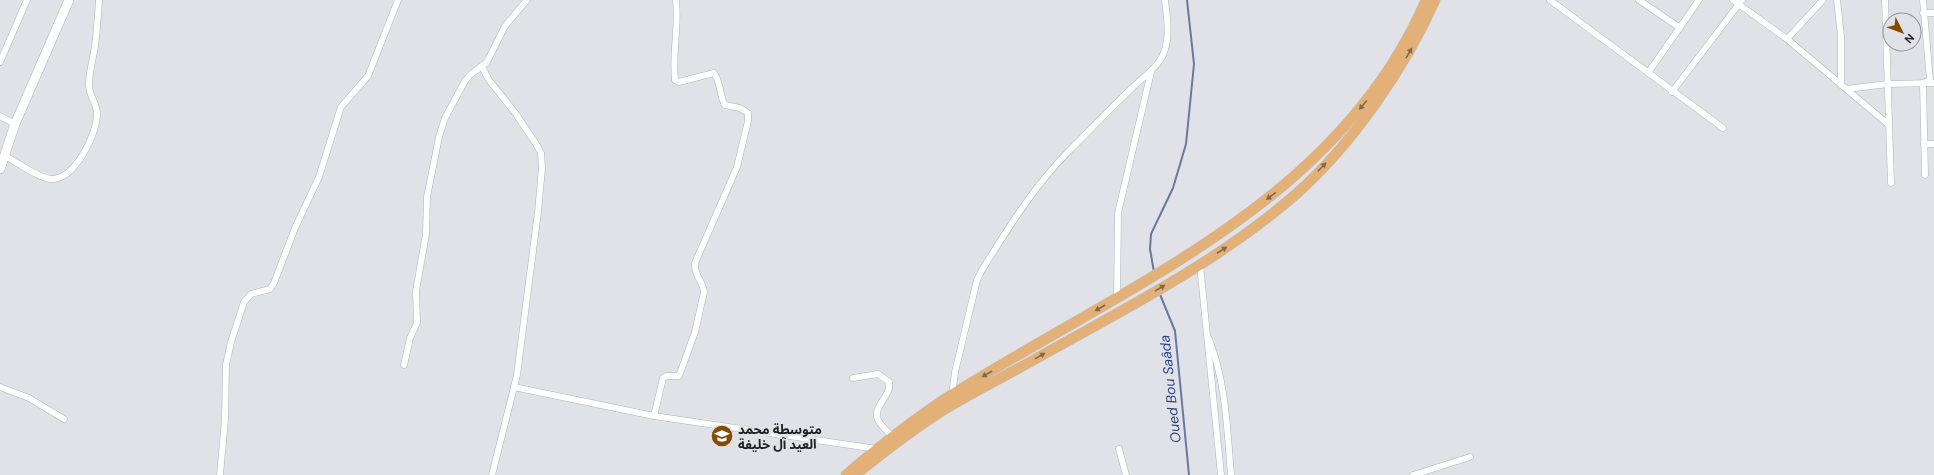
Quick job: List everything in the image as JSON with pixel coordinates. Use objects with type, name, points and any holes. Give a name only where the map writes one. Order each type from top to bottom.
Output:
[{"type":"main road","points":[[0,169],[15,124],[69,0]]},
{"type":"main road","points":[[854,475],[893,437],[952,395],[1177,262],[1257,207],[1290,181],[1328,145],[1379,85],[1415,25],[1426,0]]},
{"type":"main road","points":[[846,475],[881,450],[945,409],[1131,306],[1189,271],[1272,214],[1296,194],[1334,155],[1387,87],[1422,30],[1435,0]]},
{"type":"street","points":[[0,62],[27,0]]},
{"type":"street","points":[[5,156],[36,173],[51,179],[60,178],[67,173],[86,149],[97,114],[97,106],[89,92],[89,84],[95,45],[99,0]]},
{"type":"street","points":[[220,475],[225,419],[226,364],[231,342],[244,302],[252,294],[270,289],[274,283],[295,228],[319,177],[341,107],[368,76],[398,0]]},
{"type":"street","points":[[404,365],[410,338],[417,323],[416,291],[426,234],[427,197],[439,137],[445,118],[465,81],[470,75],[482,67],[490,57],[498,37],[505,26],[527,0]]},
{"type":"street","points":[[654,416],[662,378],[666,376],[679,376],[695,332],[704,292],[695,275],[695,263],[737,167],[748,121],[748,113],[725,105],[720,95],[714,73],[678,82],[675,80],[674,59],[678,21],[676,0]]},
{"type":"street","points":[[952,395],[955,372],[977,280],[982,270],[1027,201],[1065,155],[1134,86],[1151,72],[1162,57],[1167,43],[1168,25],[1165,0]]},
{"type":"street","points":[[1550,0],[1672,92],[1723,128]]},
{"type":"street","points":[[1639,0],[1680,28]]},
{"type":"street","points":[[1648,73],[1699,0]]},
{"type":"street","points":[[1787,39],[1823,0]]},
{"type":"street","points":[[1837,0],[1842,36],[1844,87]]},
{"type":"street","points":[[1885,0],[1891,183]]},
{"type":"street","points":[[1923,0],[1930,80],[1923,83]]},
{"type":"street","points":[[1672,92],[1738,1],[1787,39],[1889,125]]},
{"type":"street","points":[[1923,13],[1934,13]]},
{"type":"street","points":[[482,67],[489,80],[516,114],[541,153],[538,212],[514,387],[492,475]]},
{"type":"street","points":[[1117,298],[1118,213],[1151,72]]},
{"type":"street","points":[[1923,83],[1925,175]]},
{"type":"street","points":[[1844,87],[1934,83]]},
{"type":"street","points":[[0,116],[15,124]]},
{"type":"street","points":[[1924,144],[1934,144]]},
{"type":"street","points":[[1200,264],[1221,475]]},
{"type":"street","points":[[1206,331],[1218,363],[1224,394],[1231,475]]},
{"type":"street","points":[[853,378],[878,374],[889,382],[889,390],[878,408],[877,415],[880,422],[893,437]]},
{"type":"street","points":[[0,386],[29,398],[64,419]]},
{"type":"street","points":[[514,387],[654,416],[881,450]]},
{"type":"street","points":[[1119,449],[1126,475]]},
{"type":"street","points":[[1413,475],[1470,457]]},
{"type":"waterway","name":"Oued Bou Saâda","points":[[1154,272],[1150,249],[1151,234],[1173,188],[1186,144],[1194,64],[1187,0]]},
{"type":"waterway","name":"Oued Bou Saâda","points":[[1159,292],[1175,331],[1189,475]]},
{"type":"place","name":"متوسطة محمد العيد آل خليفة","points":[[722,436]]}]
